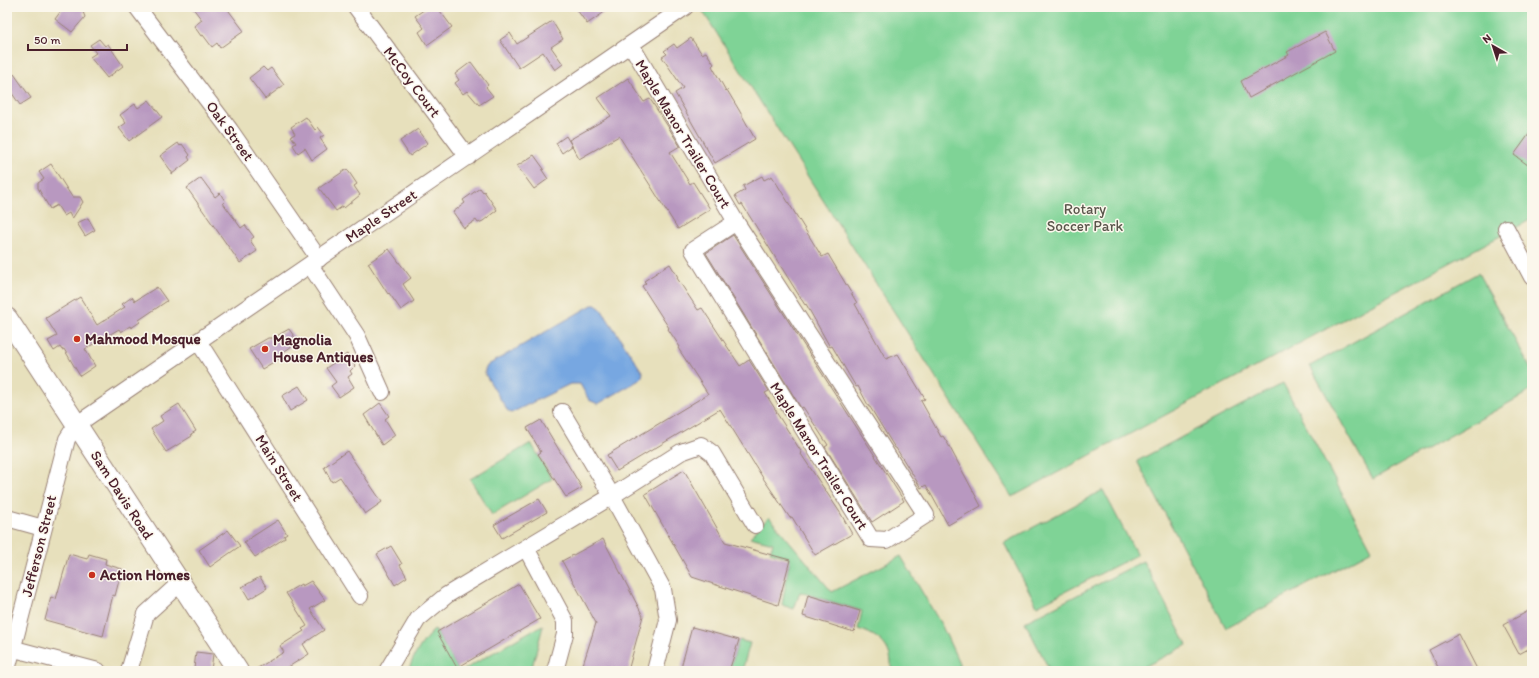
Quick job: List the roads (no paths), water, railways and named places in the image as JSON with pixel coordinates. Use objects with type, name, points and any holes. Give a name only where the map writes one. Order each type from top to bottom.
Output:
[{"type":"street","name":"Oak Street","points":[[137,7],[230,130],[314,262],[357,336],[382,392]]},
{"type":"street","name":"McCoy Court","points":[[356,7],[468,157]]},
{"type":"street","name":"Maple Street","points":[[76,425],[685,7]]},
{"type":"street","name":"Maple Manor Trailer Court","points":[[631,45],[736,222],[926,515],[887,540],[870,539],[693,250],[736,222]]},
{"type":"street","points":[[1506,228],[1532,277]]},
{"type":"street","name":"Sam Davis Road","points":[[7,318],[238,671]]},
{"type":"street","name":"Main Street","points":[[198,341],[360,596]]},
{"type":"street","points":[[562,412],[612,496],[663,592],[668,620],[655,671]]},
{"type":"street","name":"Jefferson Street","points":[[7,670],[10,648],[67,439],[76,425]]},
{"type":"street","points":[[387,671],[418,619],[447,595],[612,496],[680,452],[701,445],[712,453],[754,525]]},
{"type":"street","points":[[7,518],[43,528]]},
{"type":"street","points":[[526,548],[565,621],[565,634],[554,671]]},
{"type":"street","points":[[129,671],[146,614],[180,583]]},
{"type":"street","points":[[10,648],[98,671]]},
{"type":"water","points":[[592,305],[596,305],[601,309],[643,373],[641,379],[598,404],[589,400],[580,384],[570,384],[511,413],[507,410],[485,374],[485,369],[488,365]]},
{"type":"place","name":"Mahmood Mosque","points":[[77,339]]},
{"type":"place","name":"Magnolia House Antiques","points":[[265,349]]},
{"type":"place","name":"Action Homes","points":[[92,575]]},
{"type":"park label","name":"Rotary Soccer Park","points":[[1085,218]]}]
